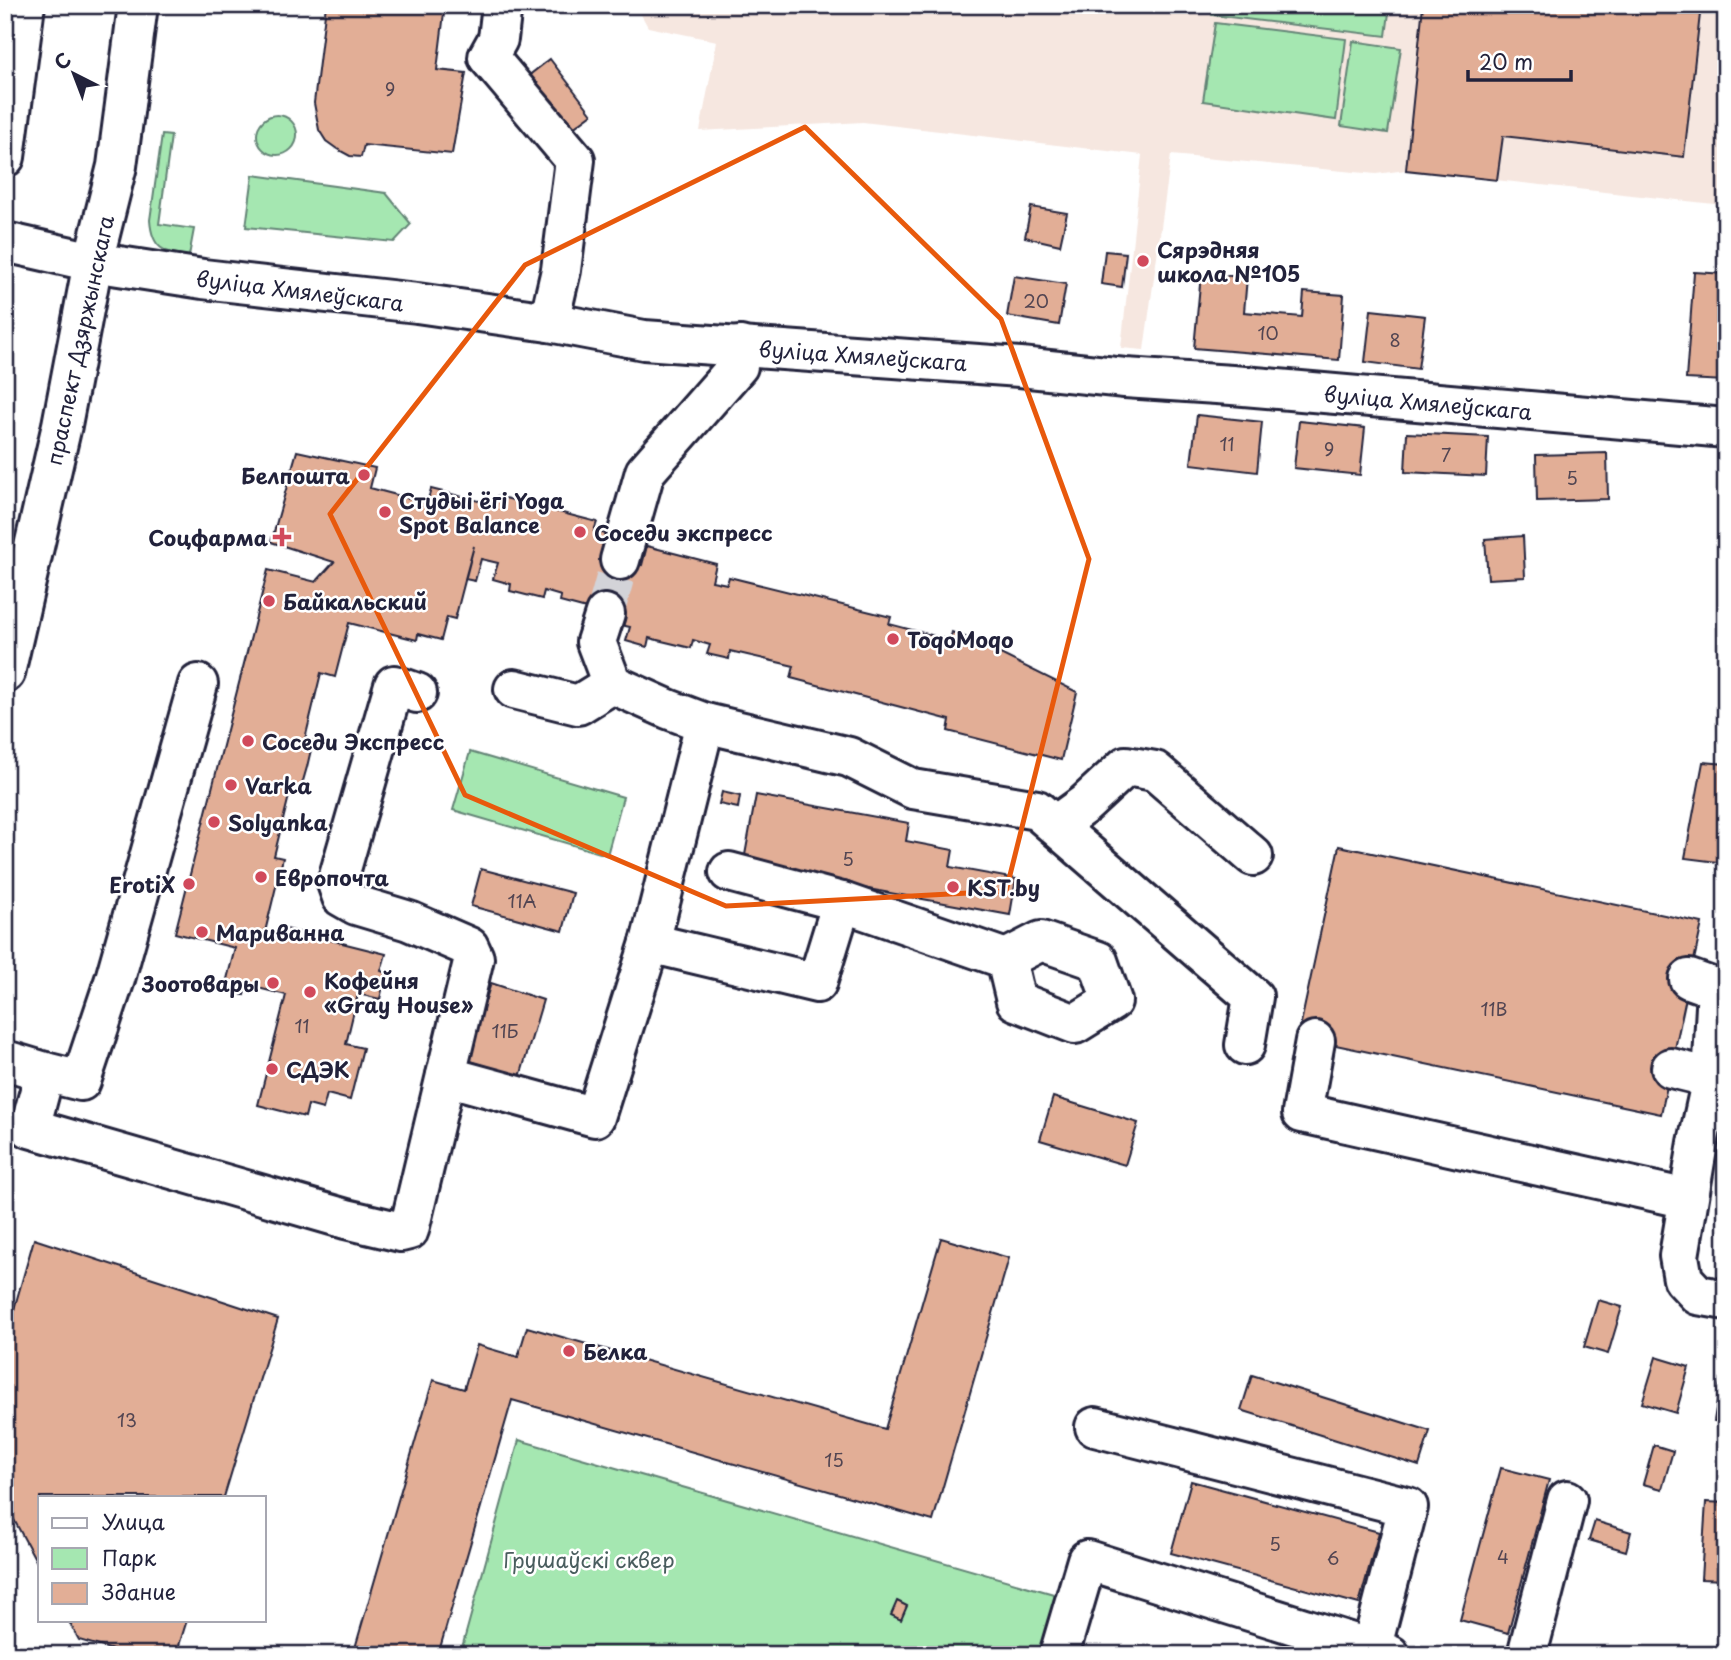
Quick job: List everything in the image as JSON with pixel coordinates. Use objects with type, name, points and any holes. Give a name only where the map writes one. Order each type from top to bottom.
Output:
[{"type":"street","points":[[5,157],[25,5]]},
{"type":"street","name":"праспект Дзяржынскага","points":[[5,673],[62,425],[93,262],[117,166],[138,5]]},
{"type":"street","points":[[502,5],[498,39],[488,57],[577,142],[561,270],[549,322]]},
{"type":"street","name":"вуліца Хмялеўскага","points":[[5,242],[93,262],[203,279],[417,303],[549,322],[644,340],[1020,367],[1726,428]]},
{"type":"street","points":[[620,560],[645,472],[738,366],[740,346]]},
{"type":"street","points":[[605,614],[596,642],[612,684],[705,723],[849,757],[913,789],[1037,810],[1253,997],[1245,1045]]},
{"type":"street","points":[[5,1060],[81,1081],[115,979],[198,684]]},
{"type":"street","points":[[514,689],[578,705],[612,684]]},
{"type":"street","points":[[46,1072],[30,1128],[346,1219],[401,1232],[409,1230],[474,958],[469,947],[409,921],[356,905],[342,897],[337,883],[394,685],[417,693]]},
{"type":"street","points":[[446,1076],[595,1117],[650,943],[705,723]]},
{"type":"street","points":[[1056,825],[1085,804],[1126,766],[1155,771],[1253,856]]},
{"type":"street","points":[[729,872],[842,902],[1006,959]]},
{"type":"street","points":[[650,943],[817,983],[842,902]]},
{"type":"street","points":[[1689,979],[1717,989],[1712,1078],[1679,1256],[1683,1279],[1698,1295],[1726,1300]]},
{"type":"street","points":[[1315,1041],[1302,1113],[1688,1199]]},
{"type":"street","points":[[1671,1068],[1712,1078]]},
{"type":"street","points":[[1059,1655],[1087,1560],[1381,1652],[1408,1507],[1095,1427]]},
{"type":"street","points":[[1527,1655],[1567,1500]]},
{"type":"highlighted area","points":[[805,127],[1001,319],[1089,559],[1006,891],[726,906],[465,795],[330,514],[525,265]]},
{"type":"shaded area","name":"Сярэдняя школа №105","points":[[638,5],[1726,5],[1726,174],[1723,205],[1406,170],[1376,174],[1171,155],[1144,350],[1121,348],[1142,155],[863,122],[700,131],[717,41],[648,27]]},
{"type":"green space","points":[[1214,5],[1390,5],[1386,36],[1212,15]]},
{"type":"green space","points":[[1215,23],[1346,39],[1336,120],[1203,101]]},
{"type":"green space","points":[[1353,41],[1401,48],[1388,133],[1341,126]]},
{"type":"green space","points":[[277,115],[285,116],[291,121],[296,127],[296,143],[291,149],[285,154],[277,155],[269,154],[263,149],[258,143],[257,135],[258,127],[263,121],[269,116]]},
{"type":"green space","points":[[162,135],[171,136],[159,224],[194,229],[189,256],[161,248],[151,230],[150,220]]},
{"type":"green space","points":[[253,175],[386,193],[411,224],[394,242],[246,227]]},
{"type":"green space","points":[[470,752],[623,797],[607,855],[453,810]]},
{"type":"green space","name":"Грушаўскі сквер","points":[[519,1440],[1057,1595],[1040,1655],[460,1655]]},
{"type":"building","points":[[326,5],[445,5],[437,70],[466,73],[452,154],[364,145],[361,157],[350,156],[326,141],[319,130],[314,103]]},
{"type":"building","points":[[1423,5],[1701,5],[1684,157],[1503,136],[1497,180],[1406,170]]},
{"type":"building","points":[[550,59],[592,114],[565,134],[523,80]]},
{"type":"building","points":[[1031,207],[1067,213],[1060,245],[1025,237]]},
{"type":"building","points":[[1105,251],[1126,253],[1122,287],[1101,284]]},
{"type":"building","points":[[1694,272],[1726,274],[1726,381],[1686,379]]},
{"type":"building","points":[[1201,274],[1247,277],[1244,312],[1302,317],[1304,292],[1344,295],[1339,360],[1194,348]]},
{"type":"building","points":[[1014,276],[1066,284],[1059,325],[1007,316]]},
{"type":"building","points":[[1371,310],[1425,316],[1418,369],[1365,362]]},
{"type":"building","points":[[1197,415],[1262,422],[1257,472],[1191,464]]},
{"type":"building","points":[[1299,421],[1365,428],[1360,475],[1294,468]]},
{"type":"building","points":[[1407,433],[1488,437],[1486,476],[1405,472]]},
{"type":"building","points":[[297,451],[375,468],[370,488],[427,503],[431,489],[495,505],[497,496],[597,522],[594,531],[618,537],[612,558],[642,565],[647,546],[716,564],[712,581],[727,584],[729,577],[891,617],[889,624],[950,640],[952,632],[970,639],[1077,692],[1061,760],[948,731],[950,720],[791,678],[794,666],[730,651],[729,659],[707,654],[710,645],[693,640],[691,648],[649,638],[647,647],[626,641],[630,627],[612,623],[605,614],[560,602],[561,596],[544,591],[542,599],[510,591],[511,584],[493,579],[498,563],[481,559],[475,581],[465,579],[455,619],[447,617],[441,640],[418,634],[417,640],[349,623],[335,677],[321,673],[305,739],[313,741],[307,767],[299,795],[290,792],[274,856],[283,858],[264,936],[275,938],[278,927],[386,954],[381,971],[386,973],[380,999],[358,994],[346,1044],[363,1048],[350,1100],[327,1094],[323,1109],[308,1105],[305,1117],[258,1105],[286,995],[246,985],[244,995],[224,991],[235,948],[175,933],[268,570],[316,582],[334,562],[271,542]]},
{"type":"building","points":[[1607,453],[1608,499],[1537,501],[1536,455]]},
{"type":"building","points":[[1523,536],[1525,577],[1488,579],[1485,539]]},
{"type":"building","points":[[1703,762],[1726,764],[1726,863],[1685,858]]},
{"type":"building","points":[[722,792],[740,796],[738,808],[719,804]]},
{"type":"building","points":[[756,795],[909,823],[906,841],[953,850],[950,867],[1016,879],[1010,915],[743,866]]},
{"type":"building","points":[[1339,846],[1702,923],[1661,1114],[1298,1037]]},
{"type":"building","points":[[481,869],[573,893],[563,931],[471,906]]},
{"type":"building","points":[[491,983],[543,1000],[520,1077],[467,1060]]},
{"type":"building","points":[[1053,1097],[1138,1123],[1125,1165],[1040,1140]]},
{"type":"building","points":[[941,1238],[1009,1258],[933,1521],[512,1400],[438,1655],[353,1655],[433,1380],[464,1389],[477,1345],[518,1357],[527,1327],[885,1429]]},
{"type":"building","points":[[34,1239],[278,1319],[224,1496],[38,1496],[38,1564],[5,1503],[5,1341]]},
{"type":"building","points":[[1598,1300],[1622,1307],[1608,1354],[1584,1347]]},
{"type":"building","points":[[1656,1357],[1689,1367],[1676,1413],[1642,1403]]},
{"type":"building","points":[[1252,1375],[1430,1431],[1419,1466],[1241,1410]]},
{"type":"building","points":[[1721,1377],[1726,1378],[1726,1423],[1714,1421]]},
{"type":"building","points":[[1654,1445],[1673,1451],[1662,1489],[1643,1484]]},
{"type":"building","points":[[1501,1468],[1549,1480],[1508,1633],[1460,1620]]},
{"type":"building","points":[[1191,1481],[1379,1532],[1359,1604],[1171,1553]]},
{"type":"building","points":[[1706,1502],[1726,1503],[1726,1580],[1701,1579]]},
{"type":"building","points":[[1595,1521],[1631,1532],[1626,1551],[1589,1540]]},
{"type":"building","points":[[897,1601],[907,1606],[901,1620],[891,1615]]},
{"type":"building","points":[[69,1622],[186,1622],[176,1655],[130,1655],[79,1640]]},
{"type":"tunnel","points":[[605,614],[620,560]]},
{"type":"place","name":"Сярэдняя школа №105","points":[[1143,261]]},
{"type":"place","name":"Белпошта","points":[[364,475]]},
{"type":"place","name":"Студыі ёгі Yoga Spot Balance","points":[[385,512]]},
{"type":"place","name":"Соседи экспресс","points":[[580,532]]},
{"type":"place","name":"Соцфарма","points":[[282,537]]},
{"type":"place","name":"Байкальский","points":[[269,601]]},
{"type":"place","name":"ToqoMoqo","points":[[893,639]]},
{"type":"place","name":"Соседи Экспресс","points":[[248,741]]},
{"type":"place","name":"Varka","points":[[231,785]]},
{"type":"place","name":"Solyanka","points":[[214,822]]},
{"type":"place","name":"Европочта","points":[[261,877]]},
{"type":"place","name":"ErotiX","points":[[189,884]]},
{"type":"place","name":"KST.by","points":[[953,887]]},
{"type":"place","name":"Мариванна","points":[[202,932]]},
{"type":"place","name":"Зоотовары","points":[[273,983]]},
{"type":"place","name":"Кофейня «Gray House»","points":[[310,992]]},
{"type":"place","name":"СДЭК","points":[[272,1069]]},
{"type":"place","name":"Белка","points":[[569,1351]]}]
